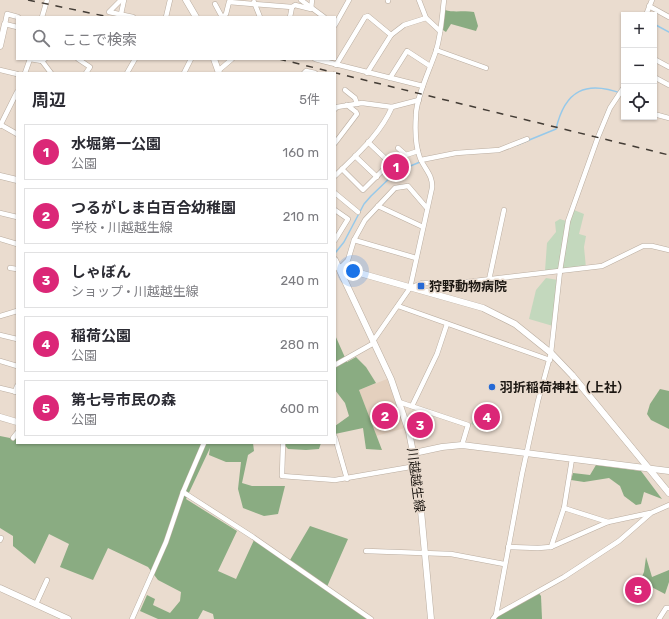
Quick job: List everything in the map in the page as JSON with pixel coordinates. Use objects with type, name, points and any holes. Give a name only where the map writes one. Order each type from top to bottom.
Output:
[{"type":"street","points":[[42,16],[46,0]]},
{"type":"street","points":[[121,0],[109,12],[129,16]]},
{"type":"street","points":[[121,14],[124,0]]},
{"type":"street","points":[[166,16],[170,0]]},
{"type":"street","points":[[186,0],[195,16]]},
{"type":"street","points":[[301,0],[311,9],[322,16]]},
{"type":"street","points":[[311,9],[312,0]]},
{"type":"street","points":[[336,23],[349,0]]},
{"type":"street","points":[[419,0],[426,18],[440,31]]},
{"type":"street","points":[[336,364],[374,342],[410,288],[432,180],[421,160],[418,151],[416,114],[423,86],[436,50],[444,0]]},
{"type":"street","points":[[647,12],[652,0]]},
{"type":"street","points":[[223,16],[226,14],[229,2],[253,1],[292,7],[295,5],[311,9]]},
{"type":"street","points":[[253,1],[260,16]]},
{"type":"street","points":[[215,4],[221,16]]},
{"type":"street","points":[[649,6],[669,18]]},
{"type":"street","points":[[290,16],[292,7]]},
{"type":"street","points":[[0,46],[7,14],[16,16]]},
{"type":"street","points":[[336,65],[365,17],[368,16],[392,35]]},
{"type":"street","points":[[367,73],[392,35],[404,25],[426,18]]},
{"type":"street","points":[[5,24],[16,27]]},
{"type":"street","points":[[436,50],[486,68]]},
{"type":"street","points":[[390,78],[407,51],[430,66]]},
{"type":"street","points":[[25,72],[30,60]]},
{"type":"street","points":[[43,60],[50,72]]},
{"type":"street","points":[[80,60],[90,67],[87,72]]},
{"type":"street","points":[[128,72],[134,60]]},
{"type":"street","points":[[184,72],[190,60]]},
{"type":"street","points":[[214,60],[219,72],[231,60]]},
{"type":"street","points":[[318,60],[423,86]]},
{"type":"street","points":[[657,61],[669,67]]},
{"type":"street","points":[[0,70],[16,74]]},
{"type":"street","points":[[657,79],[669,85]]},
{"type":"street","points":[[345,90],[355,98],[357,104]]},
{"type":"street","points":[[16,94],[0,125],[16,133]]},
{"type":"street","points":[[495,617],[504,564],[538,401],[551,357],[560,270],[568,221],[610,108],[621,95]]},
{"type":"street","points":[[336,108],[337,107],[357,104],[392,108],[419,100]]},
{"type":"street","points":[[336,142],[357,114],[347,105]]},
{"type":"street","points":[[336,175],[368,142],[386,120],[392,108]]},
{"type":"street","points":[[657,115],[669,118]]},
{"type":"street","points":[[421,160],[456,153],[499,150],[527,139]]},
{"type":"street","points":[[342,169],[363,190],[390,164],[368,142]]},
{"type":"street","points":[[398,148],[406,155],[418,151]]},
{"type":"street","points":[[355,156],[377,177]]},
{"type":"street","points":[[0,176],[16,180]]},
{"type":"street","points":[[338,267],[348,260],[354,240],[365,220],[395,188],[408,186],[426,207]]},
{"type":"street","points":[[336,195],[358,212]]},
{"type":"street","points":[[378,206],[423,227]]},
{"type":"street","points":[[489,280],[504,210]]},
{"type":"street","points":[[0,212],[16,217]]},
{"type":"street","points":[[336,213],[348,219],[336,238]]},
{"type":"street","points":[[0,239],[16,244]]},
{"type":"street","points":[[354,240],[416,258]]},
{"type":"street","points":[[410,288],[422,283],[458,283],[489,280],[506,276],[602,266],[643,246],[652,246],[669,250]]},
{"type":"street","points":[[338,267],[483,308],[515,324],[572,375],[669,493]]},
{"type":"street","name":"川越越生線","points":[[338,267],[374,342],[399,402],[414,453],[431,619]]},
{"type":"street","points":[[10,268],[16,269]]},
{"type":"street","points":[[398,306],[447,324],[551,357]]},
{"type":"street","points":[[0,316],[16,311]]},
{"type":"street","points":[[412,406],[437,354],[447,324]]},
{"type":"street","points":[[0,335],[16,339]]},
{"type":"street","points":[[0,361],[16,366]]},
{"type":"street","points":[[0,388],[16,392]]},
{"type":"street","points":[[399,402],[468,425],[462,445]]},
{"type":"street","points":[[0,418],[16,422]]},
{"type":"street","points":[[13,438],[16,434]]},
{"type":"street","points":[[336,440],[347,479]]},
{"type":"street","points":[[132,619],[166,542],[183,492],[204,444]]},
{"type":"street","points":[[284,444],[282,476],[347,479],[416,466]]},
{"type":"street","points":[[414,453],[442,447],[462,445],[669,471]]},
{"type":"street","points":[[551,547],[564,508],[572,459]]},
{"type":"street","points":[[183,492],[253,537],[372,619]]},
{"type":"street","points":[[508,547],[551,547],[608,522],[651,513],[669,505]]},
{"type":"street","points":[[564,508],[608,522]]},
{"type":"street","points":[[495,617],[564,577],[619,541],[651,513]]},
{"type":"street","points":[[366,551],[451,554],[504,564]]},
{"type":"street","points":[[36,604],[46,580]]},
{"type":"street","points":[[0,588],[67,619]]},
{"type":"street","points":[[659,619],[666,608],[669,608]]},
{"type":"shaded area","points":[[387,379],[405,428],[376,436],[359,390]]},
{"type":"green space","points":[[445,10],[474,12],[478,26],[476,31],[451,24],[446,32],[443,30]]},
{"type":"green space","points":[[574,210],[584,214],[579,234],[586,236],[584,247],[586,268],[545,271],[547,243],[556,232],[555,222],[560,219],[569,222]]},
{"type":"green space","points":[[546,278],[558,280],[553,326],[529,319],[536,290]]},
{"type":"green space","points":[[336,337],[347,362],[356,357],[366,367],[376,383],[359,390],[382,450],[366,449],[363,428],[336,434],[336,425],[349,416],[345,403],[336,391]]},
{"type":"green space","points":[[660,389],[669,391],[669,429],[651,420],[647,414],[650,404]]},
{"type":"green space","points":[[485,402],[501,410],[494,427],[480,427],[471,424]]},
{"type":"green space","points":[[0,436],[16,438],[16,444],[253,444],[254,451],[248,455],[242,483],[252,486],[285,486],[278,514],[264,516],[243,508],[238,489],[241,462],[226,462],[209,455],[210,448],[186,499],[237,531],[218,571],[236,579],[254,540],[290,560],[310,526],[348,539],[326,589],[367,619],[214,619],[213,614],[203,610],[198,619],[158,619],[140,611],[147,595],[155,599],[153,605],[170,613],[180,601],[181,592],[158,580],[148,567],[108,548],[93,580],[60,567],[69,544],[49,534],[35,564],[13,546],[13,536],[0,528]]},
{"type":"green space","points":[[284,444],[321,444],[319,449],[288,449]]},
{"type":"green space","points":[[596,465],[641,471],[662,499],[644,492],[641,504],[636,505],[624,496],[620,486],[609,478],[584,482],[571,480],[573,473],[590,475]]},
{"type":"green space","points":[[646,557],[652,577],[669,570],[669,582],[665,594],[640,581],[644,572]]},
{"type":"green space","points":[[538,592],[541,596],[542,619],[496,619],[496,615]]},
{"type":"waterway","points":[[657,26],[669,32]]},
{"type":"waterway","points":[[517,145],[556,129],[565,105],[571,97],[579,92],[598,88],[621,93]]},
{"type":"waterway","points":[[336,252],[344,242],[364,204],[371,196],[396,172],[420,162]]},
{"type":"railway","points":[[28,0],[104,16]]},
{"type":"railway","points":[[283,60],[332,72]]},
{"type":"railway","points":[[336,73],[669,155]]},
{"type":"place","name":"水堀第一公園","points":[[396,167]]},
{"type":"place","name":"狩野動物病院","points":[[421,286]]},
{"type":"place","name":"羽折稲荷神社（上社）","points":[[492,387]]},
{"type":"place","name":"つるがしま白百合幼稚園","points":[[385,416]]},
{"type":"place","name":"稲荷公園","points":[[487,417]]},
{"type":"place","name":"しゃぼん","points":[[420,425]]},
{"type":"place","name":"第七号市民の森","points":[[638,590]]}]
